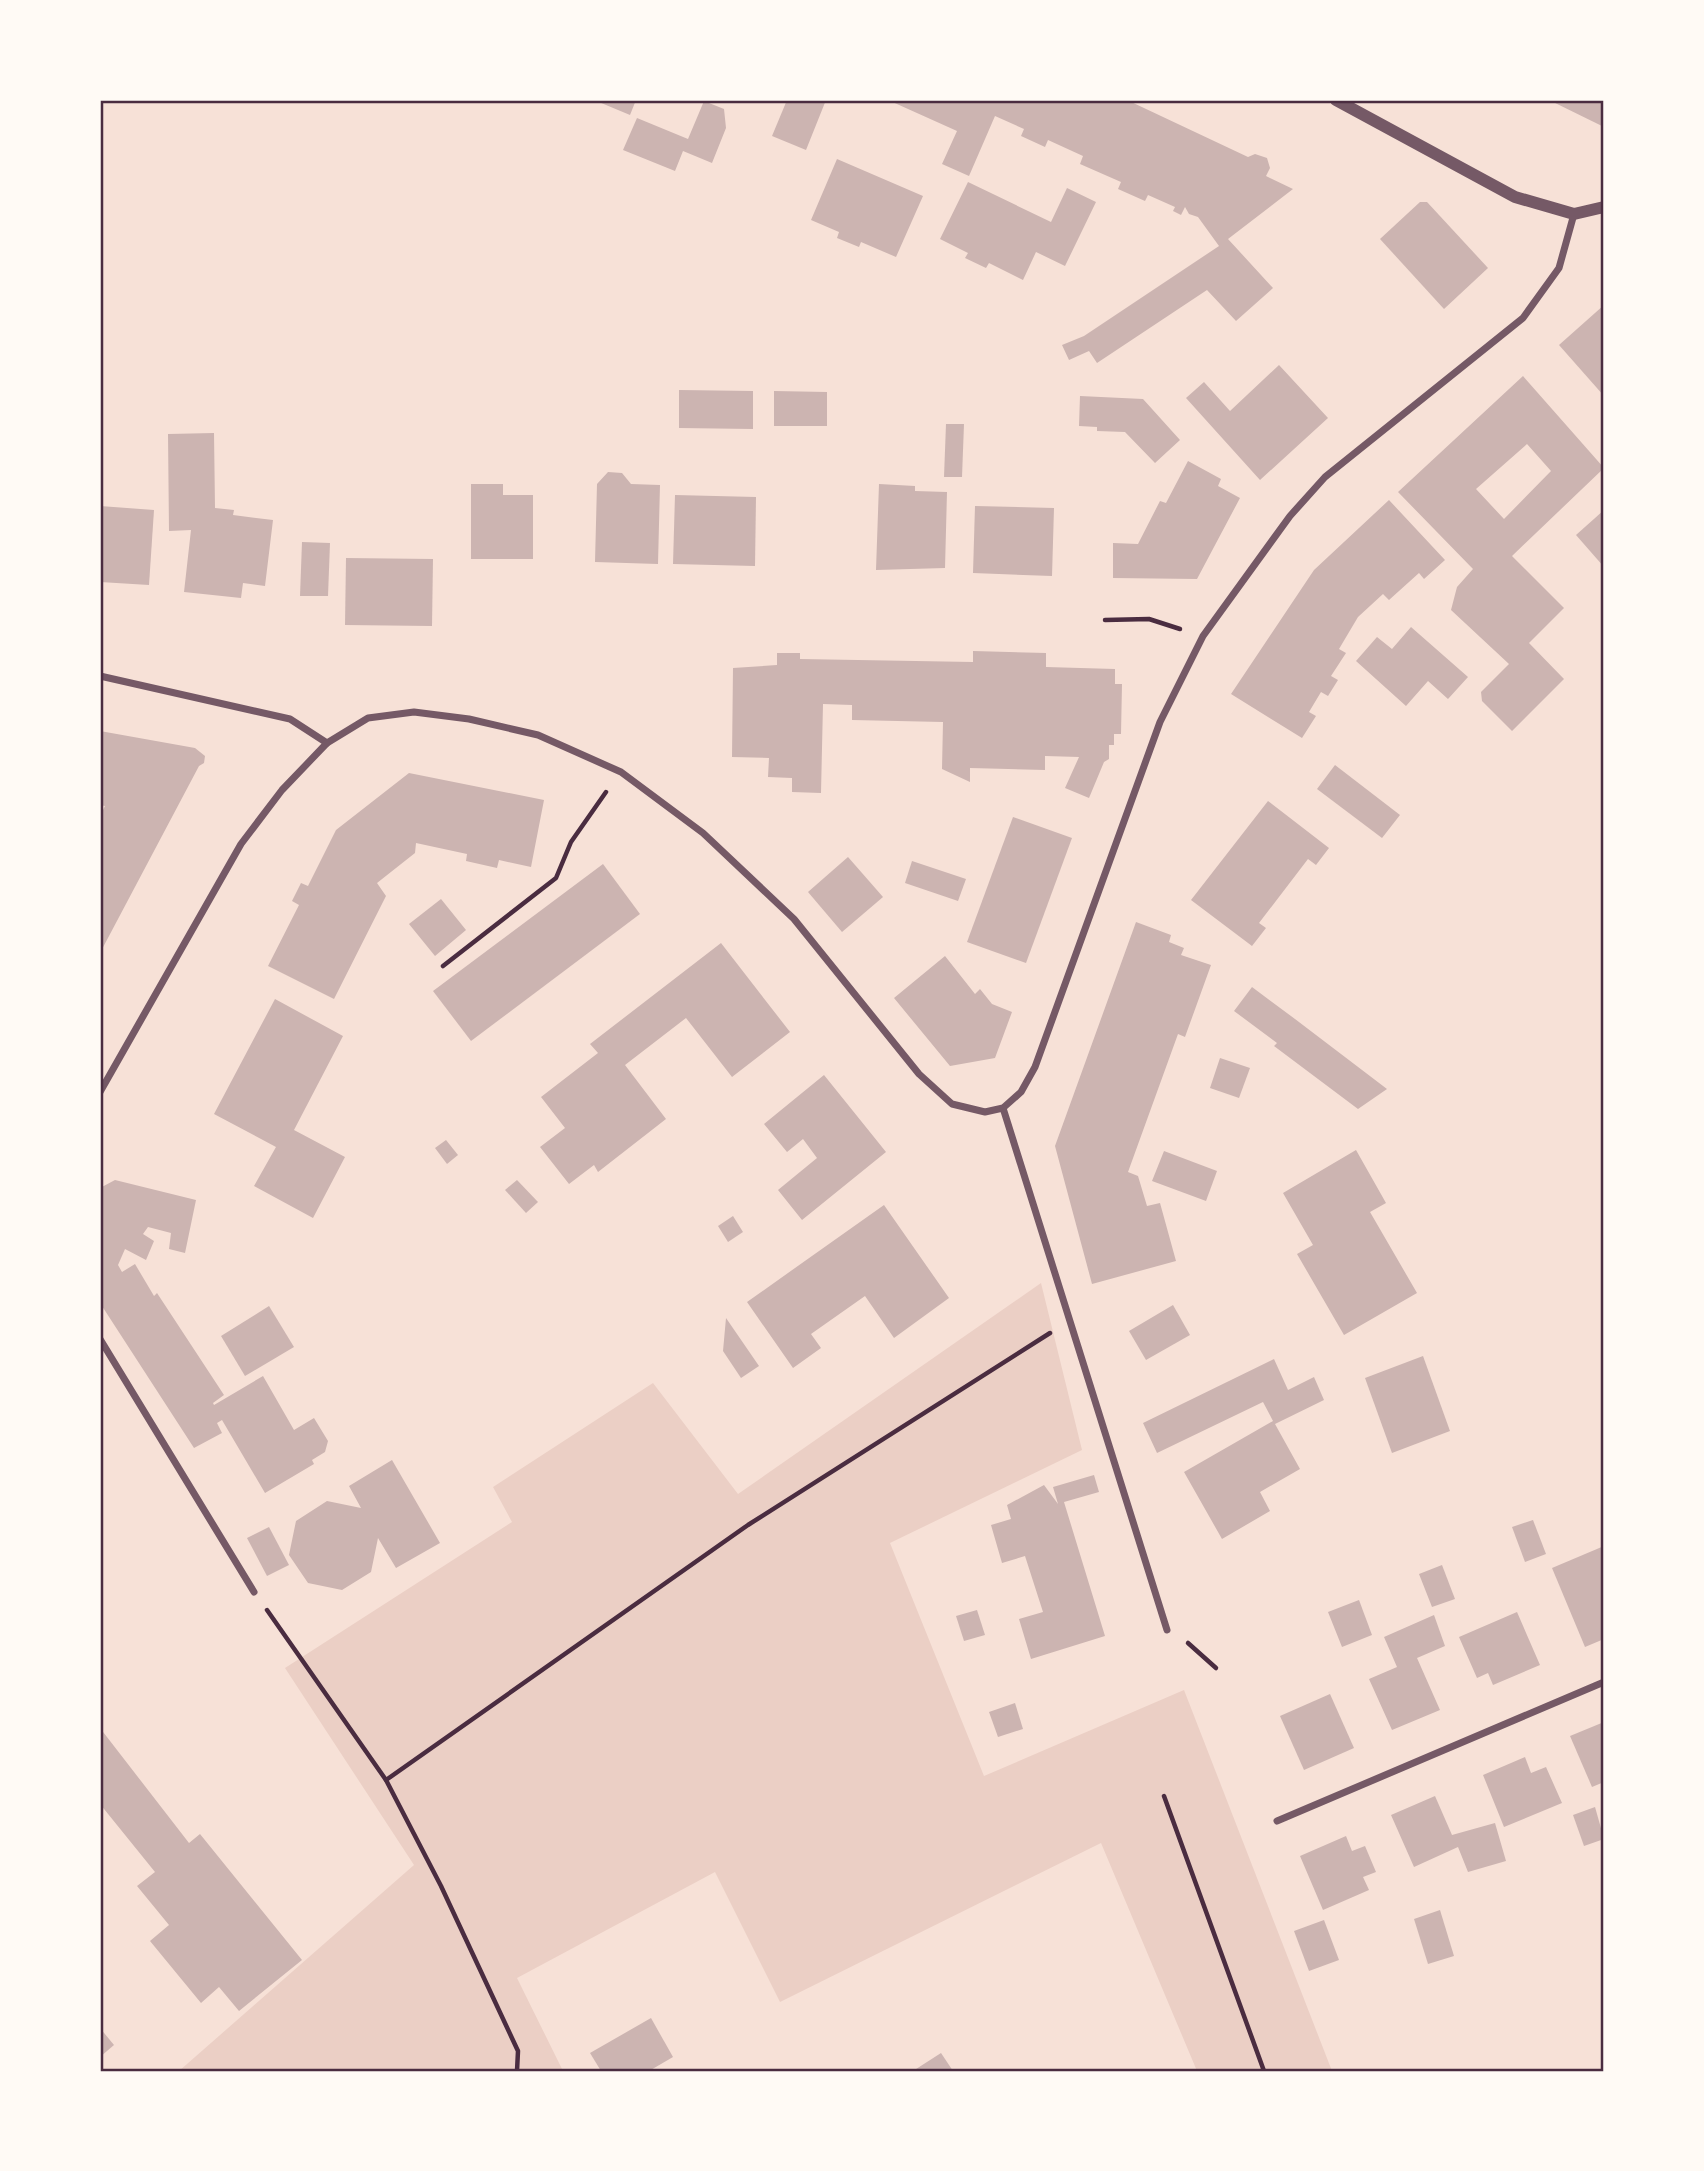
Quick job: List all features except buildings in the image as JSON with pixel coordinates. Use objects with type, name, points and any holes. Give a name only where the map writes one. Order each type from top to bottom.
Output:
[{"type":"street","points":[[1336,100],[1515,197],[1574,214],[1604,208]]},
{"type":"street","points":[[100,1092],[241,844],[282,790],[327,743],[368,719],[414,712],[469,719],[538,735],[621,772],[703,833],[794,919],[919,1073],[952,1104],[985,1112],[1003,1108],[1021,1092],[1035,1067],[1160,722],[1203,636],[1290,516],[1325,477],[1523,318],[1559,268],[1574,214]]},
{"type":"street","points":[[100,676],[290,719],[327,743]]},
{"type":"street","points":[[1003,1108],[1167,1630]]},
{"type":"street","points":[[100,1339],[254,1592]]},
{"type":"street","points":[[1277,1821],[1604,1682]]},
{"type":"path","points":[[1105,620],[1149,619],[1203,636]]},
{"type":"path","points":[[443,966],[556,878],[571,842],[621,772]]},
{"type":"path","points":[[386,1780],[748,1525],[1070,1320]]},
{"type":"path","points":[[254,1592],[386,1780],[441,1886],[517,2051],[517,2071]]},
{"type":"path","points":[[1167,1630],[1188,1642],[1216,1668]]},
{"type":"path","points":[[1164,1796],[1264,2071]]},
{"type":"shaded area","points":[[1041,1283],[1082,1450],[890,1543],[984,1776],[1184,1690],[1332,2071],[1197,2071],[1101,1843],[780,2002],[715,1872],[517,1978],[563,2071],[179,2071],[414,1865],[285,1668],[512,1522],[493,1487],[653,1383],[738,1494]]}]
